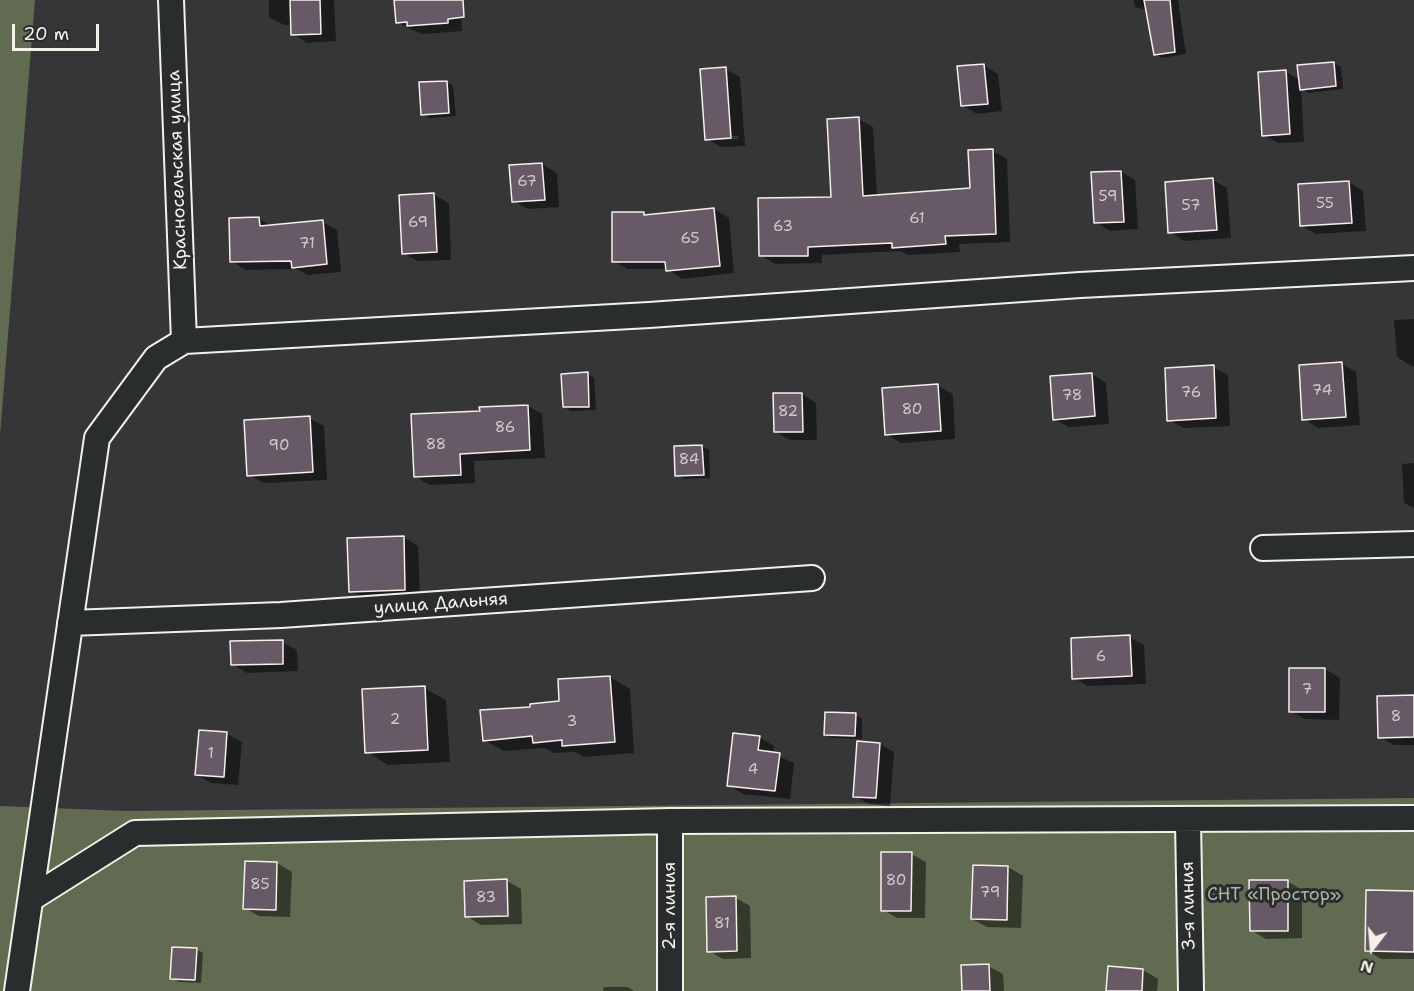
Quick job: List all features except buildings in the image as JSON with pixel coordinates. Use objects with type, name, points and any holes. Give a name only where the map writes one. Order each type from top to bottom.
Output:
[{"type":"street","name":"Красносельская улица","points":[[171,0],[184,341]]},
{"type":"street","points":[[17,991],[98,438],[156,358],[184,341],[650,315],[1080,285],[1414,268]]},
{"type":"street","points":[[1263,548],[1414,544]]},
{"type":"street","name":"улица Дальняя","points":[[70,623],[282,615],[812,578]]},
{"type":"street","points":[[32,898],[135,833],[670,821],[1188,821],[1414,818]]},
{"type":"street","name":"2-я линия","points":[[670,821],[670,991]]},
{"type":"street","name":"3-я линия","points":[[1188,821],[1191,991]]},
{"type":"green space","points":[[0,0],[35,0],[0,435]]},
{"type":"green space","name":"СНТ «Простор»","points":[[1414,798],[1414,991],[0,991],[0,806],[127,811]]}]
